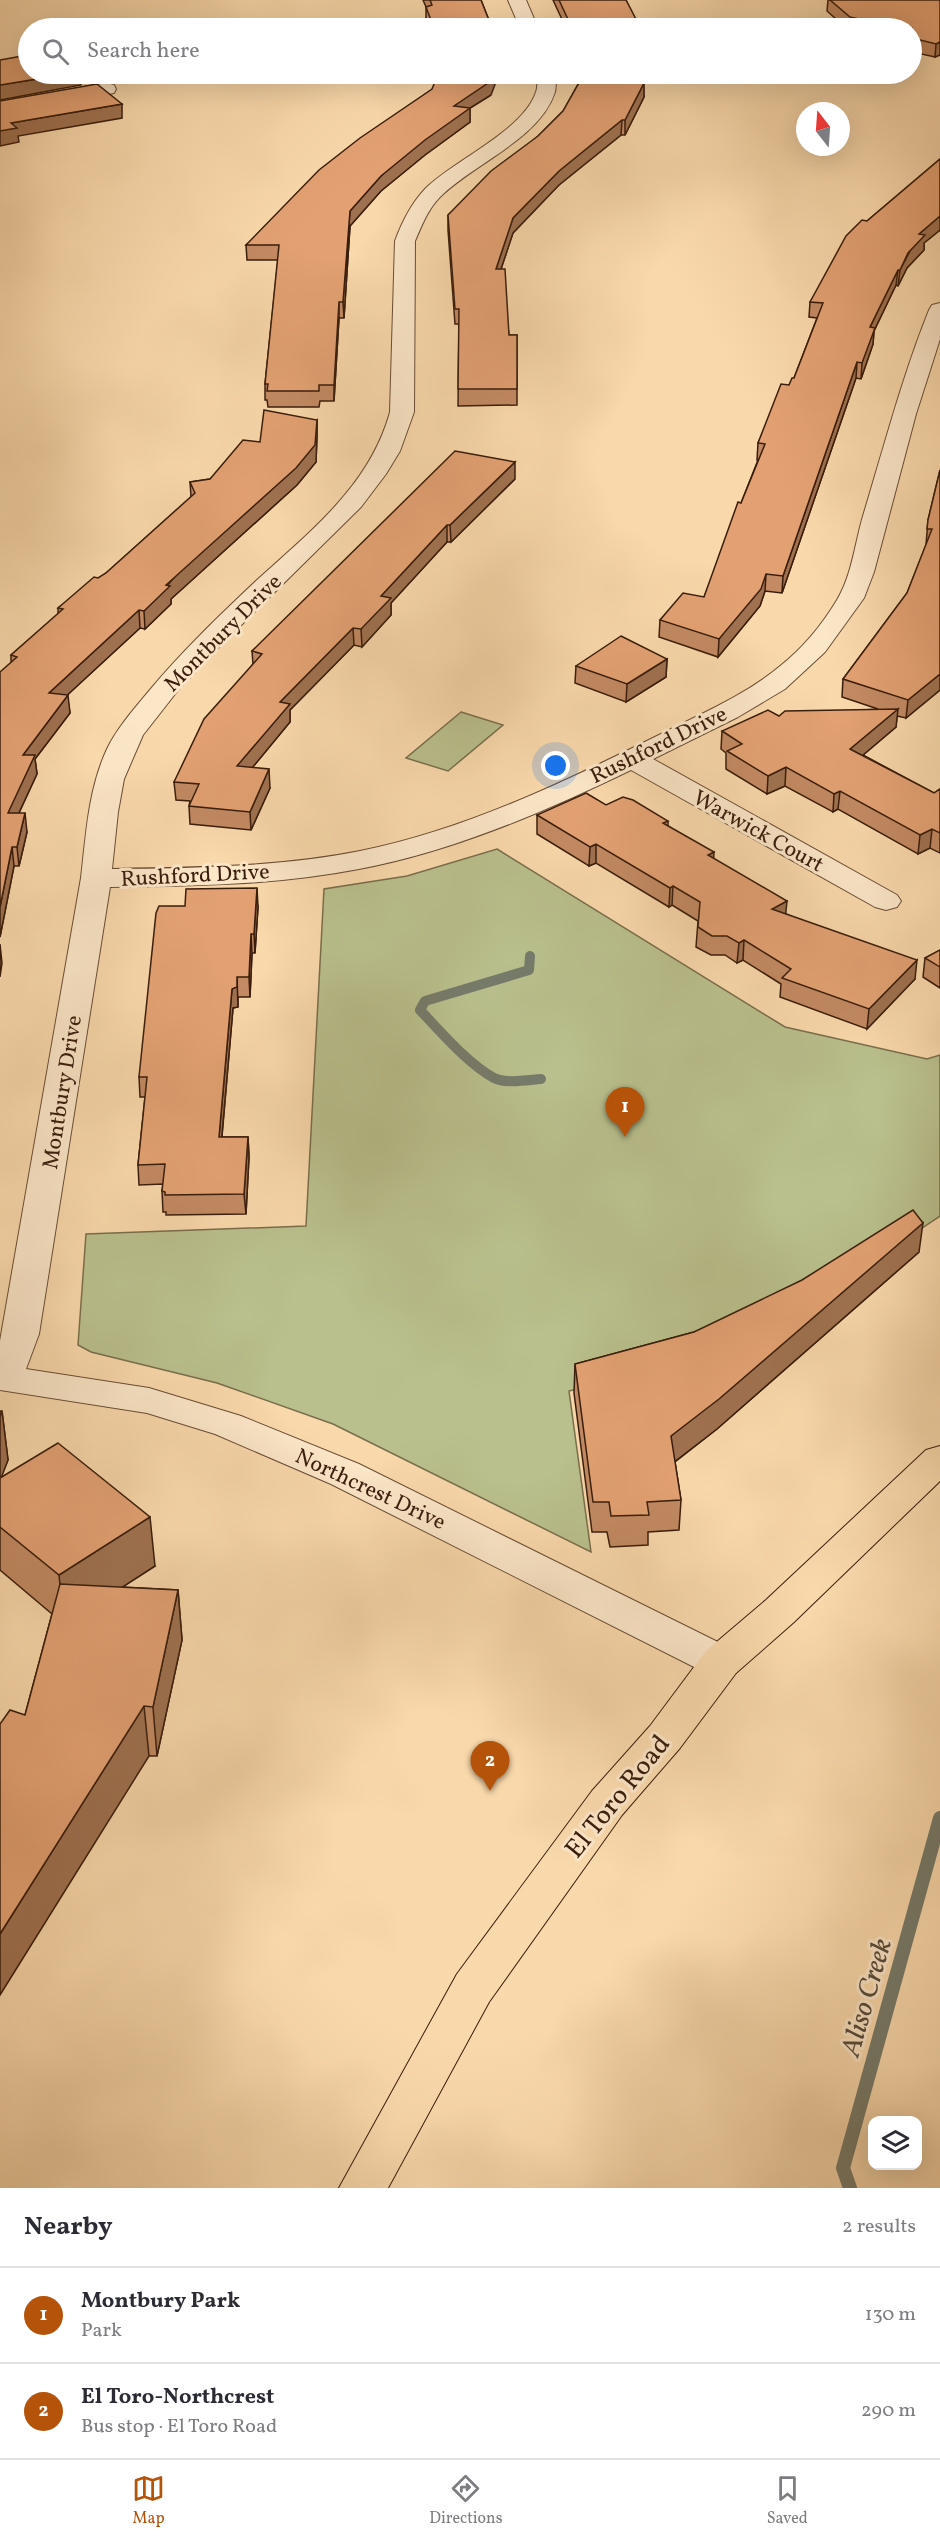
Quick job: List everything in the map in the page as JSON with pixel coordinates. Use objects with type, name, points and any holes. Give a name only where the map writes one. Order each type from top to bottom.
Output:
[{"type":"main road","name":"El Toro Road","points":[[363,2188],[473,1988],[607,1803],[665,1737],[721,1662],[780,1611],[940,1459]]},
{"type":"street","points":[[517,0],[525,18]]},
{"type":"street","name":"Montbury Drive","points":[[2,1377],[21,1334],[111,780],[120,750],[137,724],[187,662],[346,511],[386,455],[398,433],[402,412],[405,241],[414,217],[434,192],[506,139],[529,119],[547,84]]},
{"type":"street","points":[[0,108],[107,89]]},
{"type":"street","name":"Rushford Drive","points":[[96,878],[217,876],[336,863],[396,852],[455,833],[517,809],[632,759],[761,693],[801,662],[829,629],[853,595],[917,375],[940,310]]},
{"type":"street","name":"Warwick Court","points":[[632,759],[886,901]]},
{"type":"street","name":"Northcrest Drive","points":[[2,1377],[149,1401],[228,1425],[345,1474],[721,1662]]},
{"type":"green space","points":[[461,712],[503,725],[448,771],[406,758]]},
{"type":"green space","points":[[497,849],[785,1027],[927,1059],[940,1055],[940,1216],[874,1260],[690,1360],[569,1391],[591,1552],[333,1424],[217,1383],[91,1352],[78,1345],[86,1234],[306,1226],[324,889],[407,876]]},
{"type":"building","points":[[430,0],[481,0],[488,18],[430,18],[426,7],[432,5]]},
{"type":"building","points":[[559,0],[626,0],[635,18],[567,18]]},
{"type":"building","points":[[830,0],[940,0],[940,42],[936,44],[922,40],[922,18],[850,17]]},
{"type":"building","points":[[18,57],[18,82],[0,85],[0,60]]},
{"type":"building","points":[[97,84],[122,104],[11,123],[17,128],[0,131],[0,101]]},
{"type":"building","points":[[434,84],[487,84],[454,106],[470,108],[425,140],[381,176],[350,211],[343,302],[339,302],[334,385],[319,385],[319,391],[267,391],[268,384],[265,384],[279,245],[246,245],[319,170],[360,138],[432,89]]},
{"type":"building","points":[[578,84],[643,84],[625,120],[622,120],[559,171],[513,218],[496,269],[505,269],[509,335],[517,335],[517,389],[458,389],[459,309],[455,309],[448,215],[491,171],[538,136],[563,111]]},
{"type":"building","points":[[940,159],[940,216],[919,234],[925,235],[908,253],[870,327],[875,328],[862,363],[857,362],[783,576],[766,574],[761,589],[719,639],[660,620],[683,593],[704,597],[738,502],[741,503],[765,444],[758,443],[781,384],[789,385],[794,378],[823,303],[810,302],[846,236],[862,220],[867,221]]},
{"type":"building","points":[[264,410],[317,420],[315,445],[296,468],[166,585],[170,586],[144,611],[139,610],[49,693],[68,695],[23,755],[35,755],[8,813],[25,813],[17,847],[12,847],[0,907],[0,672],[17,657],[11,655],[63,609],[58,608],[94,577],[98,578],[106,573],[195,493],[190,482],[210,479],[243,440],[260,442]]},
{"type":"building","points":[[455,451],[515,462],[450,525],[447,525],[381,596],[391,598],[361,629],[353,628],[280,702],[290,704],[237,766],[269,769],[250,812],[189,806],[199,784],[174,782],[204,719],[262,654],[252,651]]},
{"type":"building","points":[[940,470],[940,674],[908,700],[843,679],[907,593],[932,529],[927,529],[928,520]]},
{"type":"building","points":[[621,636],[667,659],[627,684],[576,666]]},
{"type":"building","points":[[898,709],[850,749],[934,793],[940,789],[940,833],[932,829],[920,835],[840,791],[834,794],[786,767],[768,776],[727,751],[742,744],[722,731],[768,710],[779,716],[785,711]]},
{"type":"building","points":[[586,793],[606,805],[623,797],[633,800],[668,821],[663,823],[714,852],[708,855],[787,901],[772,909],[917,960],[869,1009],[782,978],[791,969],[744,940],[739,943],[727,936],[712,936],[698,927],[700,902],[673,886],[670,888],[596,844],[590,847],[537,815]]},
{"type":"building","points":[[257,888],[254,934],[251,934],[249,977],[237,977],[237,987],[232,989],[219,1137],[248,1137],[244,1194],[165,1195],[162,1191],[165,1164],[138,1165],[147,1077],[139,1077],[156,913],[159,906],[185,906],[186,889]]},
{"type":"building","points":[[940,950],[940,967],[925,958]]},
{"type":"building","points":[[913,1210],[923,1223],[719,1399],[671,1436],[681,1500],[647,1502],[649,1515],[611,1516],[609,1502],[593,1502],[575,1364],[694,1332],[802,1280]]},
{"type":"building","points":[[58,1443],[150,1517],[59,1575],[0,1527],[0,1478]]},
{"type":"building","points":[[60,1584],[178,1590],[153,1707],[144,1706],[0,1934],[0,1724],[10,1710],[25,1715]]},
{"type":"waterway","points":[[530,956],[529,970],[425,1001],[420,1010],[465,1056],[494,1078],[511,1081],[541,1079]]},
{"type":"waterway","name":"Aliso Creek","points":[[850,2188],[843,2168],[940,1818]]},
{"type":"place","name":"Montbury Park","points":[[625,1137]]},
{"type":"place","name":"El Toro-Northcrest","points":[[490,1791]]}]
